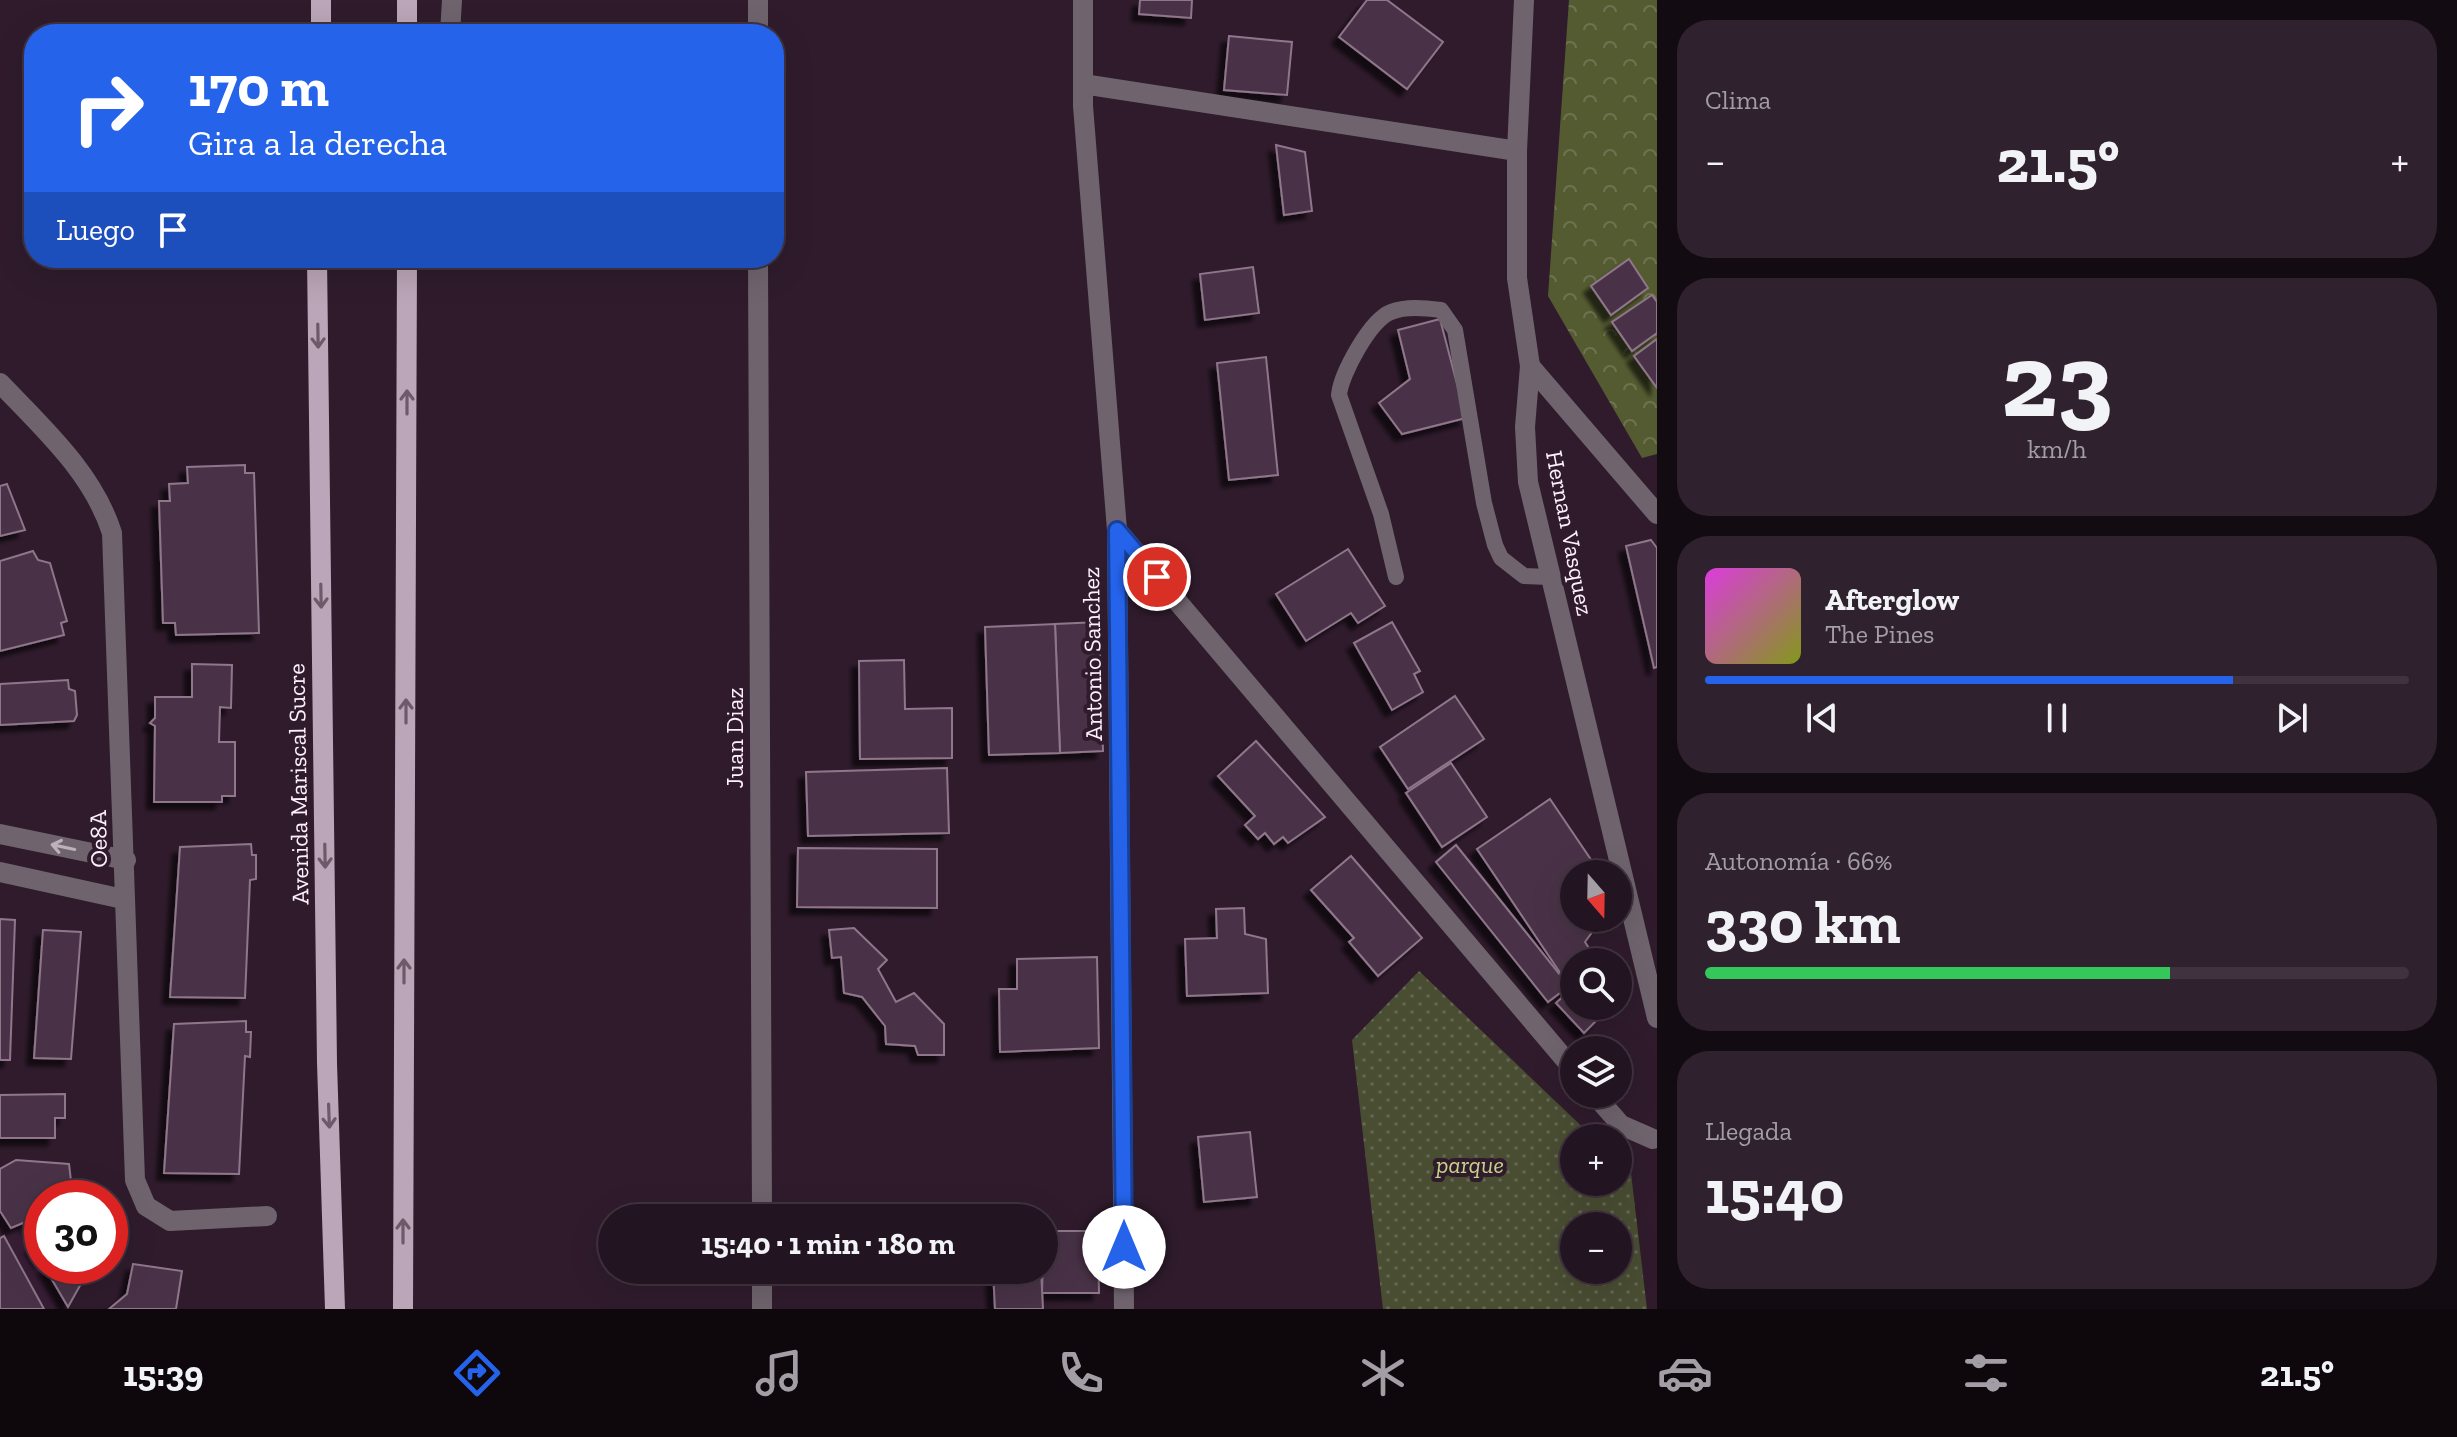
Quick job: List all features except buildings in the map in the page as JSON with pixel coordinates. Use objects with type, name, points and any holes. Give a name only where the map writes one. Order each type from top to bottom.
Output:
[{"type":"main road","points":[[321,0],[321,24]]},
{"type":"main road","points":[[407,0],[407,24]]},
{"type":"main road","name":"Avenida Mariscal Sucre","points":[[317,268],[327,1063],[335,1309]]},
{"type":"main road","points":[[403,1309],[407,268]]},
{"type":"street","points":[[451,24],[452,0]]},
{"type":"street","points":[[758,0],[758,24]]},
{"type":"street","name":"Antonio Sanchez","points":[[1083,0],[1083,84],[1117,530],[1124,1309]]},
{"type":"street","name":"Hernan Vasquez","points":[[1524,0],[1517,151],[1517,278],[1530,366],[1525,427],[1528,482],[1657,1018]]},
{"type":"street","points":[[1083,84],[1517,151]]},
{"type":"street","points":[[406,285],[413,268]]},
{"type":"street","name":"Juan Diaz","points":[[758,268],[762,1204]]},
{"type":"street","points":[[1530,366],[1657,514]]},
{"type":"street","name":"Oe8A","points":[[0,383],[58,445],[102,501],[112,533],[135,1180],[146,1206],[170,1221],[267,1216]]},
{"type":"street","points":[[1117,530],[1560,1053]]},
{"type":"street","points":[[0,834],[126,860]]},
{"type":"street","points":[[0,872],[123,899]]},
{"type":"street","points":[[1606,1108],[1621,1125],[1656,1141]]},
{"type":"street","points":[[762,1284],[762,1309]]},
{"type":"lane","points":[[1396,577],[1381,514],[1339,395],[1341,380],[1378,320],[1392,311],[1418,308],[1441,310],[1455,330],[1484,503],[1501,558],[1524,576],[1549,577]]},
{"type":"shaded area","points":[[0,1200],[24,1243],[24,1284],[47,1284],[61,1309],[0,1309]]},
{"type":"green space","points":[[1569,0],[1657,0],[1657,454],[1642,458],[1548,296]]},
{"type":"green space","name":"parque","points":[[1419,971],[1579,1124],[1560,1124],[1560,1196],[1632,1196],[1632,1182],[1647,1309],[1383,1309],[1352,1040]]},
{"type":"route","points":[[1124,1247],[1117,530],[1157,577]]}]
